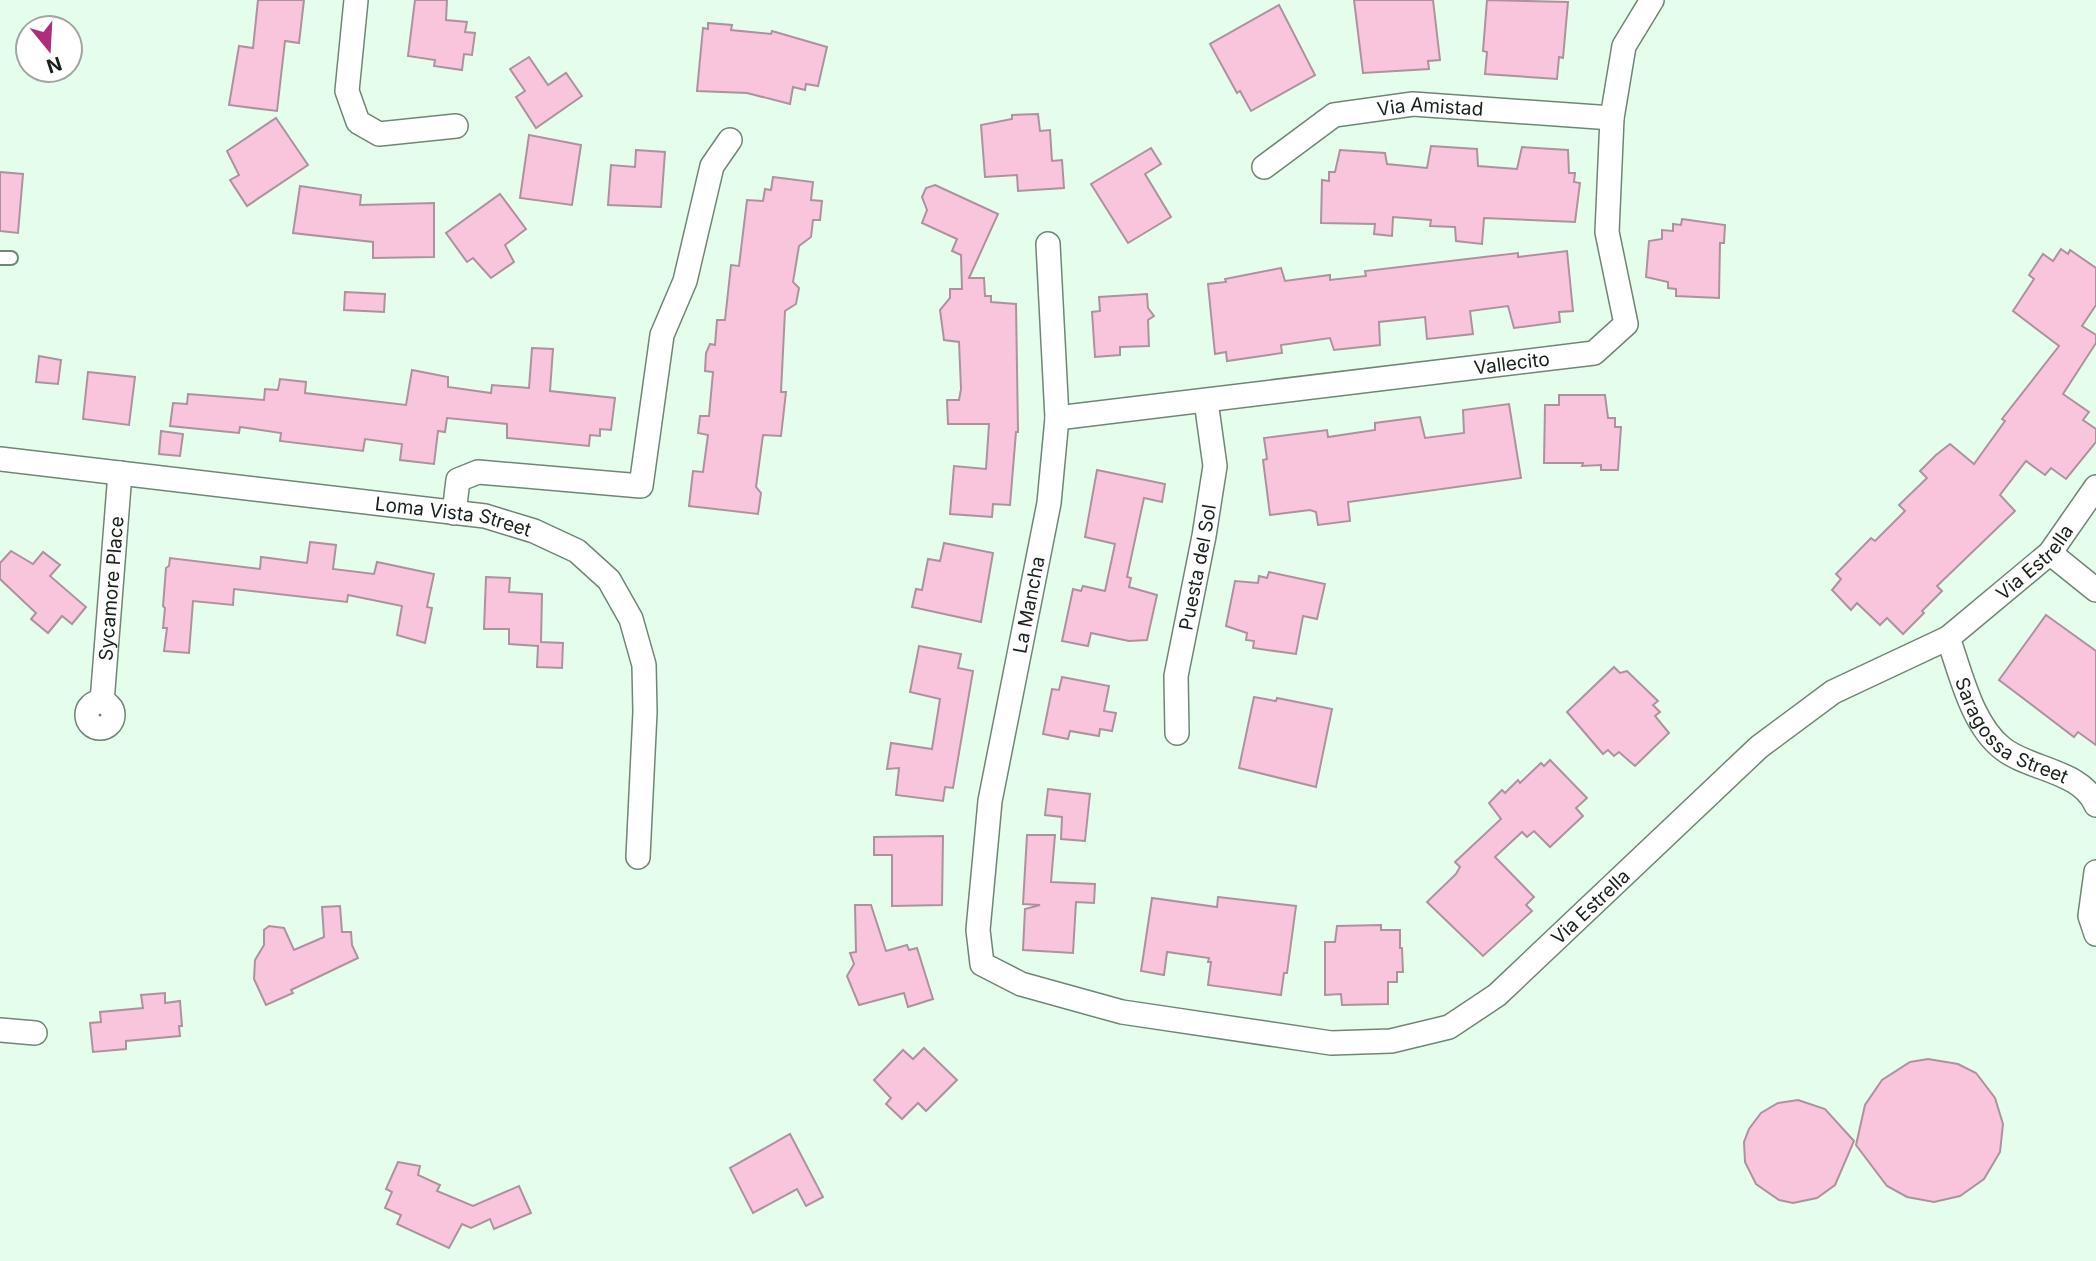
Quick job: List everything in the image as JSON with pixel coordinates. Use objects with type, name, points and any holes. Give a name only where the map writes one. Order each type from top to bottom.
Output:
[{"type":"street","points":[[356,0],[347,91],[358,122],[379,134],[456,126]]},
{"type":"street","name":"Vallecito","points":[[1057,418],[1594,353],[1626,324],[1607,232],[1612,117],[1624,46],[1652,0]]},
{"type":"street","name":"Via Amistad","points":[[1264,167],[1334,115],[1413,104],[1612,117]]},
{"type":"street","points":[[454,513],[458,480],[478,472],[641,486],[662,335],[685,281],[712,166],[730,139]]},
{"type":"street","name":"La Mancha","points":[[982,964],[978,930],[990,801],[1049,503],[1057,418],[1048,243]]},
{"type":"street","name":"Puesta del Sol","points":[[1177,733],[1176,676],[1204,537],[1214,466],[1206,401]]},
{"type":"street","name":"Loma Vista Street","points":[[0,459],[485,516],[534,531],[577,551],[609,580],[631,619],[644,665],[645,712],[638,857]]},
{"type":"street","name":"Sycamore Place","points":[[102,702],[120,473]]},
{"type":"street","name":"Via Estrella","points":[[982,964],[1021,984],[1122,1012],[1331,1043],[1391,1041],[1449,1027],[1497,995],[1759,747],[1833,692],[1948,638],[2050,553],[2096,487]]},
{"type":"street","points":[[2050,553],[2096,590]]},
{"type":"street","name":"Saragossa Street","points":[[1948,638],[1981,723],[1999,746],[2022,762],[2076,783],[2092,797],[2096,805]]},
{"type":"street","points":[[2096,872],[2091,916],[2096,934]]},
{"type":"street","points":[[0,1030],[35,1034]]},
{"type":"building","points":[[258,0],[304,0],[299,43],[285,41],[277,111],[229,105],[239,46],[253,48]]},
{"type":"building","points":[[415,0],[447,0],[446,20],[467,22],[465,32],[475,33],[472,55],[464,54],[462,70],[434,66],[435,60],[408,56]]},
{"type":"building","points":[[1354,0],[1433,0],[1440,60],[1428,61],[1429,69],[1363,73]]},
{"type":"building","points":[[1487,0],[1568,2],[1563,58],[1559,57],[1557,79],[1485,74],[1487,52],[1483,51]]},
{"type":"building","points":[[1279,5],[1315,75],[1251,111],[1240,91],[1237,93],[1210,44]]},
{"type":"building","points":[[708,23],[732,25],[731,30],[771,34],[772,31],[827,47],[818,86],[806,84],[805,90],[793,87],[790,104],[747,93],[697,91],[703,28],[708,29]]},
{"type":"building","points":[[529,57],[548,85],[566,73],[582,96],[536,128],[516,97],[525,91],[510,69]]},
{"type":"building","points":[[1038,114],[1040,131],[1050,130],[1052,161],[1062,160],[1064,188],[1018,191],[1017,175],[985,177],[981,125],[1012,119],[1012,115]]},
{"type":"building","points":[[276,118],[308,165],[247,206],[230,180],[239,175],[227,151]]},
{"type":"building","points":[[529,135],[581,145],[572,205],[520,198]]},
{"type":"building","points":[[1431,146],[1477,149],[1478,166],[1517,169],[1522,147],[1568,150],[1569,173],[1575,173],[1574,182],[1580,183],[1575,222],[1484,218],[1482,244],[1456,241],[1455,227],[1430,226],[1431,220],[1393,217],[1392,236],[1374,234],[1375,224],[1321,223],[1322,180],[1329,181],[1329,172],[1335,172],[1340,150],[1385,153],[1387,164],[1427,168]]},
{"type":"building","points":[[1151,148],[1161,164],[1145,174],[1171,217],[1128,243],[1091,184]]},
{"type":"building","points":[[636,150],[665,152],[661,207],[608,205],[611,165],[635,167]]},
{"type":"building","points":[[0,172],[23,174],[18,233],[0,231]]},
{"type":"building","points":[[773,177],[813,182],[811,200],[822,201],[820,220],[813,220],[811,237],[799,246],[793,282],[799,288],[796,304],[785,311],[781,392],[786,392],[781,436],[763,435],[756,487],[761,493],[758,514],[689,506],[693,471],[703,472],[708,435],[698,433],[700,416],[709,416],[713,372],[705,371],[706,353],[710,344],[715,345],[717,320],[725,320],[731,265],[739,266],[747,200],[763,201],[765,189],[771,190]]},
{"type":"building","points":[[935,185],[998,214],[969,278],[984,278],[985,296],[991,296],[991,302],[1016,304],[1018,432],[1010,505],[993,504],[992,517],[950,514],[954,466],[986,469],[989,424],[948,424],[947,400],[959,400],[961,389],[959,342],[944,340],[940,310],[950,298],[950,289],[962,289],[961,255],[952,251],[957,239],[922,223],[927,210],[922,197],[926,188]]},
{"type":"building","points":[[300,186],[361,195],[360,205],[434,203],[434,257],[373,258],[373,242],[293,233]]},
{"type":"building","points":[[500,194],[526,229],[505,245],[514,262],[491,278],[473,258],[467,262],[446,233]]},
{"type":"building","points":[[1682,219],[1725,225],[1724,243],[1720,243],[1719,298],[1676,296],[1676,289],[1668,288],[1668,282],[1646,277],[1649,241],[1662,239],[1662,230],[1673,231],[1673,224],[1681,225]]},
{"type":"building","points":[[2061,249],[2068,254],[2070,250],[2096,268],[2096,305],[2082,326],[2096,335],[2096,343],[2063,394],[2089,412],[2083,420],[2096,429],[2096,442],[2066,479],[2051,468],[2045,475],[2026,461],[2000,495],[2015,511],[1937,586],[1942,591],[1903,634],[1887,618],[1880,625],[1857,603],[1851,610],[1832,590],[1841,579],[1836,574],[1871,538],[1875,541],[1905,511],[1899,505],[1927,478],[1920,471],[1936,455],[1950,444],[1974,464],[2005,421],[2002,419],[2059,346],[2013,311],[2034,279],[2029,275],[2043,254],[2053,261]]},
{"type":"building","points":[[1567,251],[1573,311],[1559,312],[1560,322],[1514,328],[1508,306],[1470,311],[1473,334],[1427,339],[1425,317],[1379,322],[1380,345],[1334,350],[1330,338],[1281,345],[1282,353],[1227,361],[1226,352],[1215,354],[1208,284],[1226,282],[1225,279],[1281,268],[1285,281],[1330,275],[1330,280],[1366,276],[1365,271],[1518,253],[1518,257]]},
{"type":"building","points":[[345,292],[385,294],[384,312],[344,310]]},
{"type":"building","points":[[1147,294],[1148,308],[1154,316],[1148,320],[1149,346],[1120,347],[1120,355],[1095,357],[1092,312],[1100,311],[1099,297]]},
{"type":"building","points":[[532,348],[553,349],[550,391],[615,398],[611,430],[600,429],[600,436],[590,435],[589,446],[507,438],[507,424],[447,418],[445,432],[438,431],[434,464],[400,460],[402,444],[365,439],[363,451],[280,441],[281,433],[240,427],[239,433],[170,426],[173,403],[187,404],[188,394],[264,400],[265,389],[278,390],[280,379],[306,382],[305,393],[406,405],[412,370],[448,377],[448,387],[491,393],[492,385],[529,388]]},
{"type":"building","points":[[39,356],[61,360],[58,384],[36,382]]},
{"type":"building","points":[[88,372],[135,377],[129,425],[83,419]]},
{"type":"building","points":[[1559,395],[1605,395],[1608,418],[1615,418],[1615,427],[1621,427],[1618,470],[1601,470],[1601,465],[1582,466],[1583,463],[1544,463],[1545,405],[1559,405]]},
{"type":"building","points":[[1509,404],[1521,478],[1348,502],[1350,521],[1318,525],[1316,512],[1310,510],[1270,515],[1263,460],[1267,459],[1264,438],[1327,430],[1328,437],[1375,430],[1375,423],[1420,417],[1425,438],[1464,433],[1463,410]]},
{"type":"building","points":[[161,431],[183,434],[180,456],[159,454]]},
{"type":"building","points":[[1097,470],[1165,484],[1162,502],[1144,498],[1127,577],[1131,578],[1129,587],[1157,595],[1147,640],[1129,641],[1091,633],[1088,646],[1062,641],[1073,589],[1081,591],[1083,586],[1105,591],[1115,544],[1085,537]]},
{"type":"building","points":[[310,542],[336,545],[333,569],[374,574],[377,562],[434,574],[427,607],[432,608],[425,643],[397,635],[402,606],[348,595],[347,602],[234,589],[233,605],[193,601],[189,653],[164,651],[167,628],[163,628],[163,606],[166,568],[170,558],[260,569],[261,557],[307,563]]},
{"type":"building","points":[[944,543],[993,553],[981,622],[912,607],[916,589],[922,590],[928,559],[940,561]]},
{"type":"building","points":[[11,551],[33,564],[43,552],[60,565],[50,576],[86,607],[72,624],[62,616],[48,633],[31,619],[36,613],[0,579],[0,563]]},
{"type":"building","points":[[1269,572],[1325,584],[1317,619],[1303,616],[1296,654],[1253,648],[1254,641],[1246,640],[1247,633],[1226,626],[1235,581],[1258,583],[1259,576],[1267,578]]},
{"type":"building","points":[[486,577],[510,578],[509,592],[542,594],[541,642],[563,643],[562,668],[537,667],[538,646],[509,644],[509,629],[484,629]]},
{"type":"building","points":[[2046,615],[2096,651],[2096,745],[2078,732],[2074,737],[1999,680]]},
{"type":"building","points":[[919,646],[961,654],[958,668],[973,671],[953,788],[945,787],[943,801],[896,795],[899,768],[887,769],[891,743],[932,749],[940,699],[910,692]]},
{"type":"building","points":[[1614,667],[1620,673],[1627,671],[1658,701],[1653,705],[1660,712],[1655,716],[1669,733],[1635,766],[1619,752],[1614,756],[1608,750],[1603,754],[1567,712]]},
{"type":"building","points":[[1062,677],[1109,686],[1104,711],[1116,713],[1112,731],[1100,729],[1099,736],[1070,731],[1068,739],[1043,734],[1052,689],[1059,690]]},
{"type":"building","points":[[1254,697],[1276,701],[1277,698],[1332,709],[1316,787],[1239,768]]},
{"type":"building","points":[[1550,760],[1587,798],[1576,808],[1583,816],[1550,847],[1534,831],[1527,837],[1522,832],[1495,857],[1534,897],[1526,905],[1532,911],[1483,956],[1427,902],[1456,874],[1460,867],[1455,862],[1501,819],[1489,803],[1502,790],[1505,793],[1541,763],[1544,766]]},
{"type":"building","points":[[1048,789],[1090,794],[1085,841],[1061,839],[1062,817],[1045,815]]},
{"type":"building","points":[[1027,835],[1055,835],[1051,882],[1095,884],[1094,903],[1076,902],[1073,953],[1023,950],[1025,909],[1040,905],[1023,904]]},
{"type":"building","points":[[943,836],[942,905],[892,906],[892,855],[874,855],[874,837]]},
{"type":"building","points":[[1218,897],[1296,906],[1287,973],[1284,973],[1281,995],[1208,985],[1211,962],[1208,962],[1209,958],[1167,952],[1164,975],[1141,971],[1152,898],[1217,907]]},
{"type":"building","points":[[855,905],[871,905],[886,951],[907,945],[909,950],[917,948],[933,999],[908,1007],[904,993],[859,1005],[847,976],[854,964],[850,953],[856,952]]},
{"type":"building","points":[[340,906],[342,932],[351,932],[352,945],[358,958],[266,1005],[254,979],[255,960],[264,945],[264,930],[269,926],[284,928],[294,950],[324,937],[322,907]]},
{"type":"building","points":[[1381,925],[1381,930],[1400,930],[1402,948],[1403,972],[1397,972],[1397,982],[1388,982],[1388,1004],[1342,1005],[1341,994],[1325,995],[1325,942],[1335,942],[1337,926]]},
{"type":"building","points":[[165,993],[165,1003],[180,1001],[180,1036],[126,1041],[126,1049],[93,1052],[90,1023],[101,1022],[100,1012],[143,1008],[141,995]]},
{"type":"building","points":[[924,1048],[957,1080],[926,1111],[918,1103],[902,1119],[886,1104],[891,1098],[874,1080],[903,1050],[913,1059]]},
{"type":"building","points":[[1928,1059],[1958,1064],[1976,1073],[1995,1098],[2003,1124],[2000,1152],[1984,1179],[1960,1196],[1934,1202],[1907,1197],[1887,1186],[1856,1145],[1865,1105],[1882,1080],[1910,1062]]},
{"type":"building","points":[[1798,1100],[1825,1109],[1854,1141],[1835,1185],[1817,1198],[1793,1203],[1779,1200],[1756,1184],[1745,1162],[1744,1142],[1749,1129],[1761,1113],[1778,1103]]},
{"type":"building","points":[[790,1134],[823,1197],[806,1206],[797,1189],[753,1213],[730,1168]]},
{"type":"building","points":[[398,1162],[420,1166],[418,1175],[440,1185],[437,1191],[473,1206],[519,1186],[531,1213],[494,1229],[490,1219],[471,1228],[462,1224],[449,1248],[397,1224],[401,1215],[385,1208],[392,1192],[386,1189]]}]
